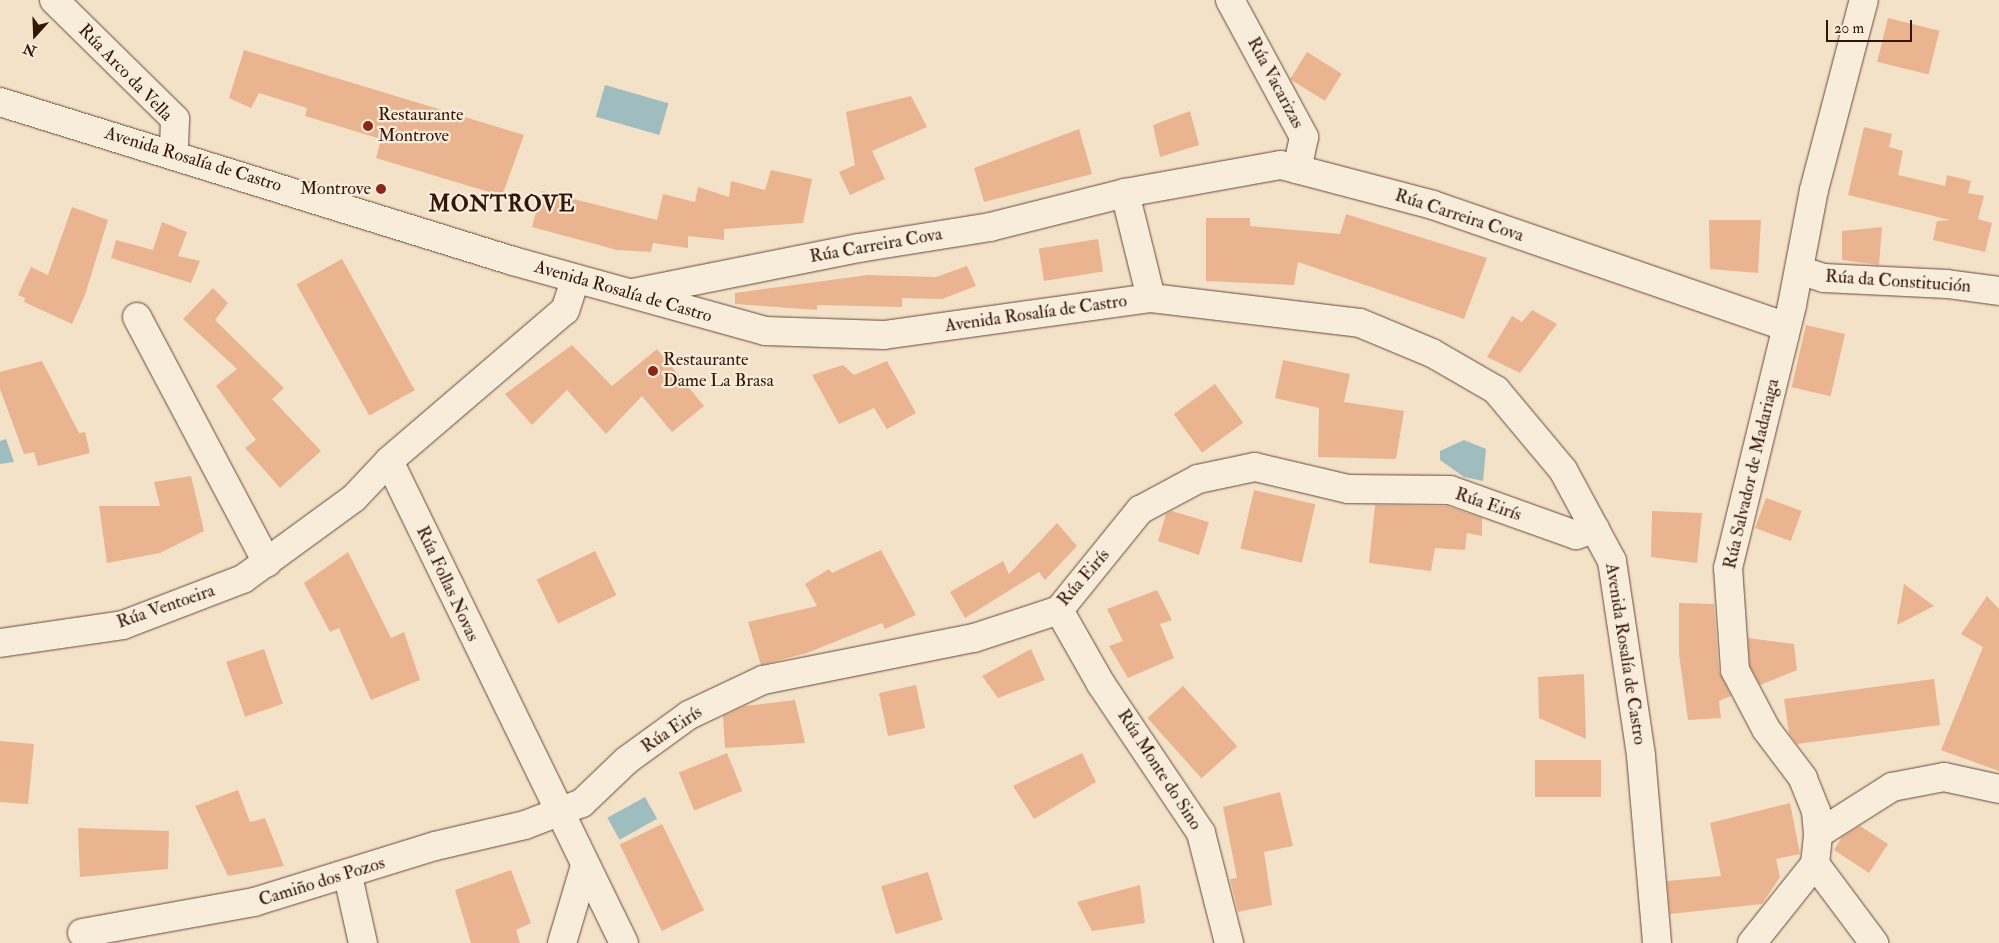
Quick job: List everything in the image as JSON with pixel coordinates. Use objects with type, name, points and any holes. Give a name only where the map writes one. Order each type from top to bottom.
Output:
[{"type":"street","name":"Rúa Arco da Vella","points":[[54,0],[175,119],[174,154]]},
{"type":"street","name":"Rúa Vacarizas","points":[[1230,0],[1304,137],[1297,169]]},
{"type":"street","name":"Rúa Salvador de Madariaga","points":[[1815,864],[1818,834],[1816,811],[1803,778],[1766,729],[1735,670],[1728,568],[1799,270],[1814,190],[1864,0]]},
{"type":"street","name":"Avenida Rosalía de Castro","points":[[0,102],[174,154],[575,280],[765,331],[884,335],[1151,298],[1360,323],[1432,353],[1496,390],[1563,470],[1612,560],[1641,756],[1657,943]]},
{"type":"street","name":"Rúa Carreira Cova","points":[[626,294],[859,248],[990,227],[1125,193],[1280,165],[1433,205],[1785,326]]},
{"type":"street","points":[[1125,193],[1151,298]]},
{"type":"street","name":"Rúa da Constitución","points":[[1799,270],[1824,278],[1947,284],[1999,291]]},
{"type":"street","points":[[389,461],[565,310],[575,280]]},
{"type":"street","points":[[137,317],[267,563]]},
{"type":"street","name":"Rúa Ventoeira","points":[[0,643],[123,625],[243,579],[354,498],[389,461]]},
{"type":"street","name":"Rúa Follas Novas","points":[[389,461],[556,811],[624,943]]},
{"type":"street","name":"Rúa Eirís","points":[[556,811],[582,803],[628,760],[689,715],[763,680],[974,638],[1059,610],[1140,510],[1198,479],[1255,467],[1348,489],[1450,490],[1576,535],[1595,529]]},
{"type":"street","name":"Rúa Monte do Sino","points":[[1059,610],[1101,684],[1201,833],[1230,943]]},
{"type":"street","points":[[1818,834],[1892,787],[1944,777],[1999,789]]},
{"type":"street","name":"Camiño dos Pozos","points":[[82,933],[254,902],[348,876],[435,846],[525,825],[556,811]]},
{"type":"street","points":[[1752,943],[1815,864],[1874,943]]},
{"type":"street","points":[[562,943],[585,866]]},
{"type":"street","points":[[348,876],[362,943]]},
{"type":"water","points":[[605,85],[668,103],[659,135],[596,117]]},
{"type":"water","points":[[6,439],[14,462],[0,464],[0,441]]},
{"type":"water","points":[[1464,440],[1486,449],[1483,481],[1464,477],[1440,460],[1440,451]]},
{"type":"water","points":[[645,797],[657,819],[620,840],[607,818]]},
{"type":"building","points":[[1888,18],[1939,31],[1929,74],[1877,62]]},
{"type":"building","points":[[244,50],[524,135],[502,196],[376,158],[381,139],[305,116],[307,108],[259,93],[251,108],[229,98]]},
{"type":"building","points":[[1307,52],[1342,74],[1325,101],[1290,79]]},
{"type":"building","points":[[911,96],[927,127],[872,151],[885,179],[850,195],[839,172],[855,165],[846,112]]},
{"type":"building","points":[[1190,111],[1199,145],[1160,157],[1153,125]]},
{"type":"building","points":[[1864,127],[1892,134],[1889,147],[1903,151],[1898,175],[1945,186],[1947,175],[1971,181],[1968,193],[1984,196],[1978,219],[1992,223],[1985,252],[1933,240],[1937,221],[1950,220],[1848,195]]},
{"type":"building","points":[[1079,129],[1092,174],[984,202],[974,168]]},
{"type":"building","points":[[771,170],[812,179],[803,223],[724,229],[724,240],[688,236],[688,248],[653,243],[651,252],[617,250],[532,227],[542,191],[657,220],[663,194],[695,202],[698,187],[729,197],[731,181],[765,190]]},
{"type":"building","points":[[72,207],[108,220],[85,295],[72,324],[24,302],[25,298],[18,295],[31,267],[48,275]]},
{"type":"building","points":[[1346,214],[1487,258],[1464,319],[1298,262],[1294,285],[1206,281],[1206,218],[1250,218],[1250,226],[1340,234]]},
{"type":"building","points":[[1709,220],[1761,220],[1758,273],[1710,269]]},
{"type":"building","points":[[162,222],[187,232],[178,256],[200,261],[191,283],[111,258],[116,240],[153,250]]},
{"type":"building","points":[[1882,227],[1879,265],[1842,260],[1842,231]]},
{"type":"building","points":[[1098,239],[1103,272],[1044,281],[1039,248]]},
{"type":"building","points":[[342,259],[415,390],[369,415],[297,284]]},
{"type":"building","points":[[967,266],[976,286],[942,299],[902,298],[902,307],[817,305],[817,310],[735,304],[735,293],[868,275],[936,277]]},
{"type":"building","points":[[213,288],[228,303],[215,320],[284,388],[272,399],[321,451],[280,488],[245,448],[256,440],[216,386],[237,369],[183,319]]},
{"type":"building","points":[[1532,310],[1557,324],[1520,373],[1487,357],[1512,316],[1522,322]]},
{"type":"building","points":[[1806,325],[1845,334],[1831,396],[1792,387]]},
{"type":"building","points":[[572,345],[612,386],[657,349],[704,406],[672,432],[642,396],[606,434],[567,390],[532,425],[505,394]]},
{"type":"building","points":[[1283,360],[1350,374],[1344,402],[1404,411],[1396,459],[1318,457],[1319,408],[1275,398]]},
{"type":"building","points":[[42,361],[79,433],[85,432],[90,453],[38,466],[34,452],[24,454],[0,389],[0,372]]},
{"type":"building","points":[[887,361],[916,413],[887,429],[874,408],[839,424],[812,375],[843,365],[854,375]]},
{"type":"building","points":[[1215,384],[1243,423],[1202,453],[1174,414]]},
{"type":"building","points":[[191,476],[204,531],[160,553],[107,563],[99,506],[160,506],[154,482]]},
{"type":"building","points":[[1254,490],[1315,504],[1302,563],[1241,548]]},
{"type":"building","points":[[1766,498],[1802,511],[1791,541],[1755,528]]},
{"type":"building","points":[[1375,505],[1447,506],[1482,518],[1482,536],[1467,533],[1465,550],[1435,548],[1431,571],[1369,563]]},
{"type":"building","points":[[1172,511],[1209,522],[1199,555],[1158,541],[1166,514]]},
{"type":"building","points":[[1652,511],[1702,513],[1697,563],[1651,557]]},
{"type":"building","points":[[1057,523],[1077,546],[1045,580],[1039,572],[965,618],[950,592],[1003,561],[1009,574]]},
{"type":"building","points":[[881,550],[916,615],[885,629],[882,623],[807,653],[761,665],[748,622],[817,606],[805,584],[829,569],[832,573]]},
{"type":"building","points":[[595,551],[616,595],[558,624],[537,579]]},
{"type":"building","points":[[348,552],[391,638],[404,632],[420,680],[371,700],[339,628],[330,632],[304,583]]},
{"type":"building","points":[[1904,584],[1934,606],[1897,625]]},
{"type":"building","points":[[1157,590],[1172,620],[1160,624],[1174,658],[1128,678],[1109,646],[1123,641],[1107,609]]},
{"type":"building","points":[[1987,596],[1999,609],[1999,771],[1941,750],[1983,647],[1961,634]]},
{"type":"building","points":[[1679,603],[1714,604],[1719,671],[1731,696],[1719,701],[1721,718],[1688,720],[1679,654]]},
{"type":"building","points":[[1748,638],[1794,644],[1797,670],[1760,685],[1750,666]]},
{"type":"building","points":[[264,649],[283,704],[245,717],[226,662]]},
{"type":"building","points":[[1031,649],[1045,680],[998,698],[982,676]]},
{"type":"building","points":[[1584,674],[1586,739],[1539,718],[1538,677]]},
{"type":"building","points":[[1934,679],[1940,725],[1797,744],[1789,733],[1784,699]]},
{"type":"building","points":[[916,685],[925,728],[888,736],[879,693]]},
{"type":"building","points":[[1183,686],[1237,746],[1202,778],[1147,718]]},
{"type":"building","points":[[795,700],[805,743],[725,748],[723,716],[745,706]]},
{"type":"building","points":[[0,741],[34,744],[28,804],[0,802]]},
{"type":"building","points":[[727,753],[742,791],[694,810],[679,772]]},
{"type":"building","points":[[1082,753],[1096,782],[1034,819],[1013,786]]},
{"type":"building","points":[[1535,760],[1601,760],[1601,797],[1535,797]]},
{"type":"building","points":[[238,790],[250,822],[265,818],[284,866],[228,876],[195,806]]},
{"type":"building","points":[[1280,792],[1293,846],[1264,852],[1272,905],[1238,912],[1230,879],[1237,878],[1223,807]]},
{"type":"building","points":[[1790,803],[1800,854],[1776,859],[1780,877],[1762,904],[1670,914],[1667,881],[1721,876],[1710,823]]},
{"type":"building","points":[[662,824],[704,910],[662,931],[620,845]]},
{"type":"building","points":[[1860,826],[1888,844],[1869,873],[1834,850],[1842,837]]},
{"type":"building","points":[[78,828],[169,831],[168,869],[80,877]]},
{"type":"building","points":[[511,870],[531,923],[516,930],[520,943],[471,943],[455,890]]},
{"type":"building","points":[[928,872],[943,920],[896,934],[881,886]]},
{"type":"building","points":[[1140,885],[1145,923],[1092,931],[1077,902]]},
{"type":"place","name":"Restaurante Montrove","points":[[368,126]]},
{"type":"place","name":"Montrove","points":[[381,189]]},
{"type":"place","name":"Restaurante Dame La Brasa","points":[[653,371]]},
{"type":"district","name":"MONTROVE","points":[[502,205]]}]
